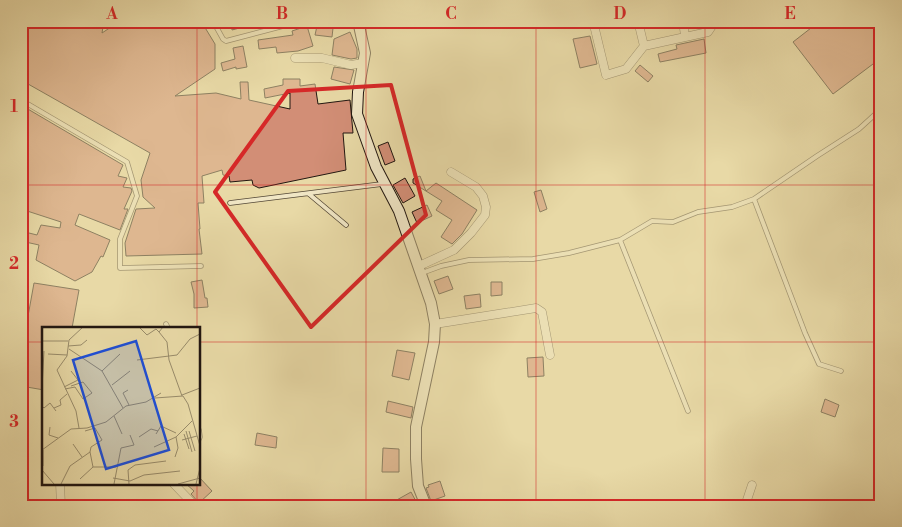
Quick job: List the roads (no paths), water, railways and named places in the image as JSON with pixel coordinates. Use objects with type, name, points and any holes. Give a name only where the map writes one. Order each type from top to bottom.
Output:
[{"type":"street","points":[[358,21],[365,54],[358,92],[357,114],[376,167],[399,211],[431,303],[435,324],[434,342],[416,427],[418,486],[426,506]]},
{"type":"street","points":[[593,21],[606,75],[626,69],[644,46],[708,32],[712,26],[712,21]]},
{"type":"street","points":[[638,21],[644,46]]},
{"type":"street","points":[[683,21],[685,36]]},
{"type":"street","points":[[295,58],[322,58],[351,65],[363,63]]},
{"type":"street","points":[[420,270],[454,250],[485,215],[486,207],[483,196],[476,187],[451,172]]},
{"type":"street","points":[[435,324],[536,308],[542,312],[550,355]]},
{"type":"street","points":[[60,484],[61,506]]},
{"type":"street","points":[[174,484],[195,506]]},
{"type":"street","points":[[745,506],[752,485]]},
{"type":"lane","points":[[213,21],[226,42],[302,21]]},
{"type":"lane","points":[[21,100],[127,162],[137,196],[120,240],[120,268],[201,266]]},
{"type":"lane","points":[[420,270],[469,260],[533,259],[569,253],[620,240],[652,222],[673,222],[698,212],[732,207],[754,199],[859,129],[881,109]]},
{"type":"lane","points":[[230,203],[384,184]]},
{"type":"lane","points":[[309,194],[346,225]]},
{"type":"lane","points":[[754,199],[805,333],[819,364],[840,372]]},
{"type":"lane","points":[[620,240],[688,411]]}]
